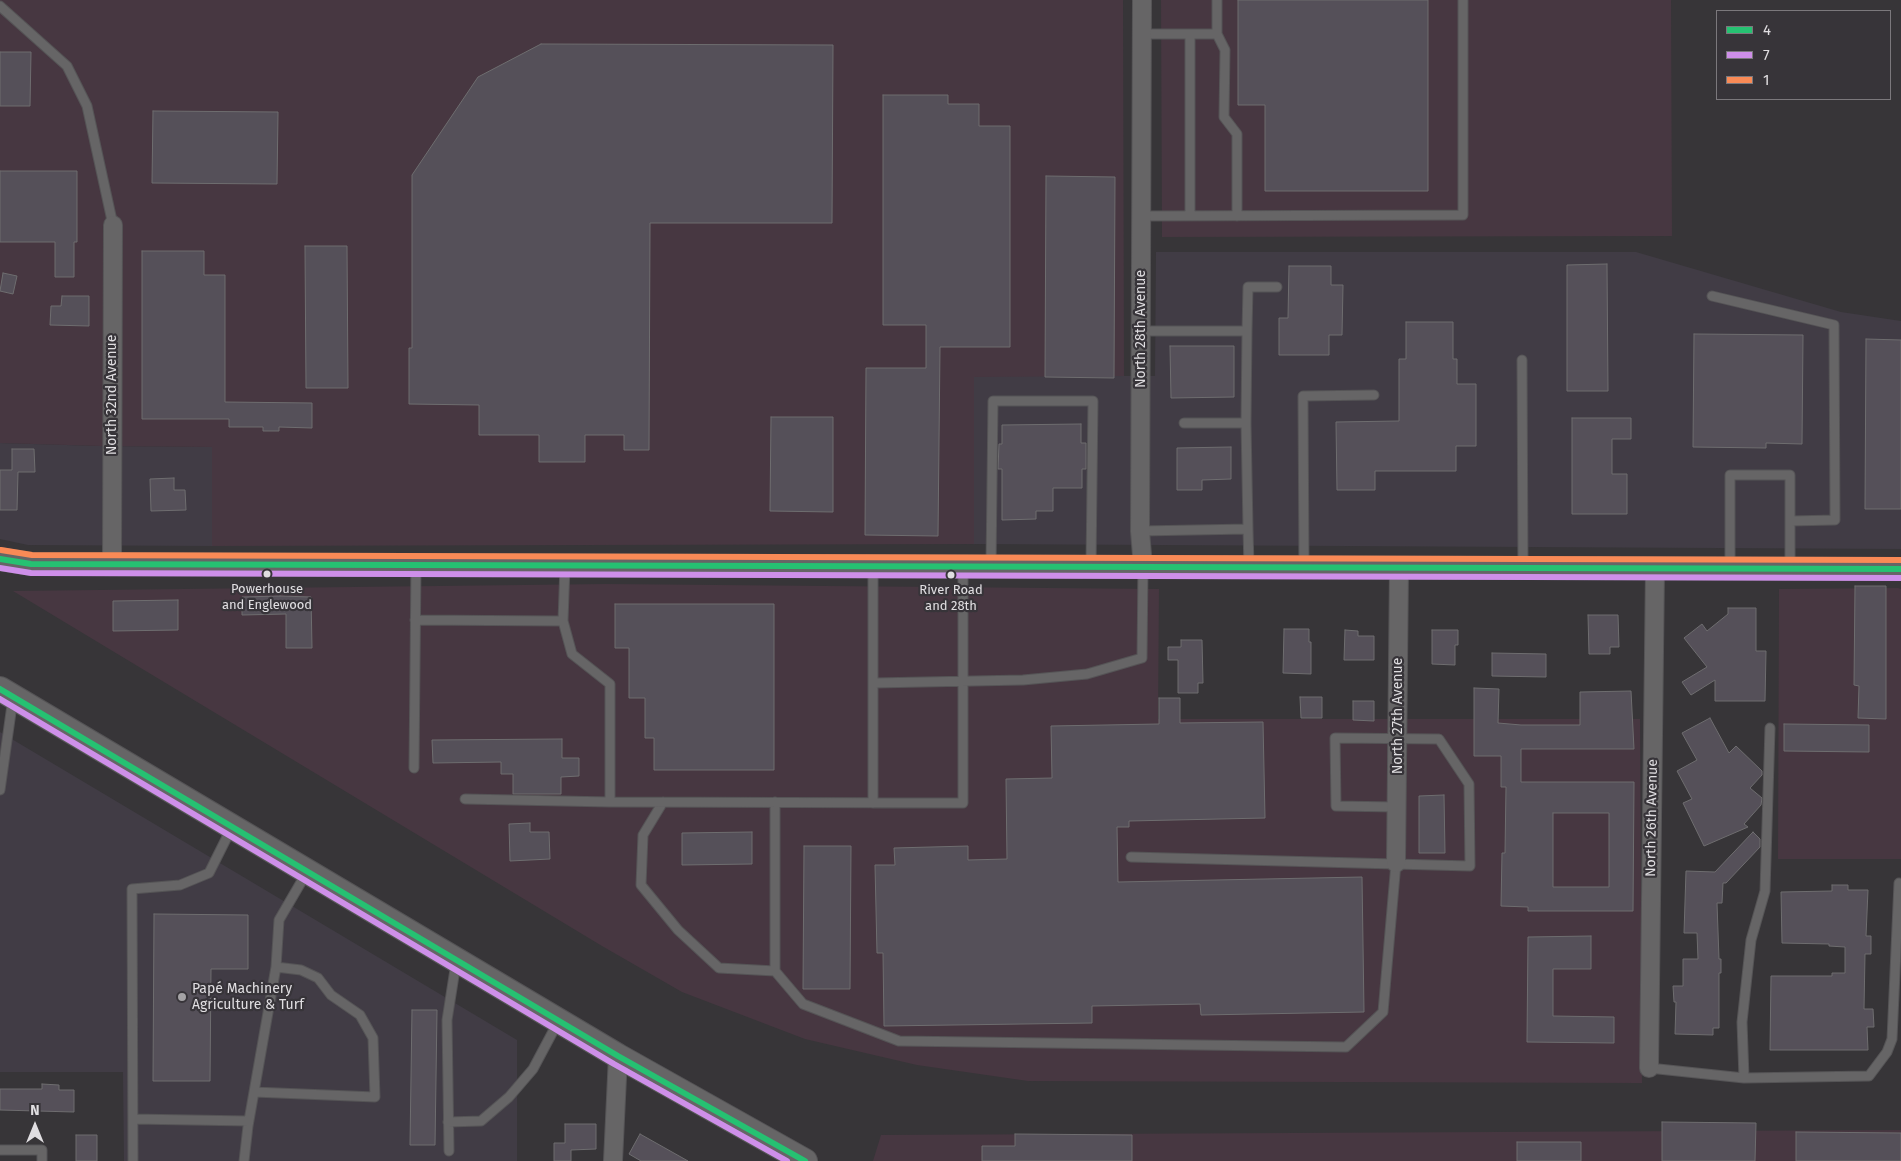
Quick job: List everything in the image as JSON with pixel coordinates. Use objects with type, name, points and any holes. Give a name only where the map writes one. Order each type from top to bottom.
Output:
[{"type":"main road","points":[[4,693],[618,1056],[805,1161]]},
{"type":"street","name":"North 28th Avenue","points":[[1142,0],[1140,531],[1143,567]]},
{"type":"street","name":"North 32nd Avenue","points":[[112,225],[112,565]]},
{"type":"street","points":[[0,559],[31,564],[112,565],[1901,569]]},
{"type":"street","name":"North 27th Avenue","points":[[1396,863],[1399,568]]},
{"type":"street","name":"North 26th Avenue","points":[[1649,1068],[1655,569]]},
{"type":"street","points":[[614,1161],[618,1056]]},
{"type":"lane","points":[[1217,0],[1217,34],[1225,50],[1224,117],[1237,134],[1237,216]]},
{"type":"lane","points":[[1141,216],[1463,216],[1463,0]]},
{"type":"lane","points":[[0,6],[67,66],[87,106],[112,225]]},
{"type":"lane","points":[[1142,34],[1217,34]]},
{"type":"lane","points":[[1190,34],[1190,216]]},
{"type":"lane","points":[[1249,568],[1246,423],[1248,287],[1277,287]]},
{"type":"lane","points":[[1712,296],[1834,325],[1835,520],[1790,521]]},
{"type":"lane","points":[[1141,331],[1247,332]]},
{"type":"lane","points":[[1522,360],[1523,569]]},
{"type":"lane","points":[[1304,568],[1303,396],[1374,395]]},
{"type":"lane","points":[[991,566],[993,401],[1092,402],[1091,567]]},
{"type":"lane","points":[[1184,423],[1246,423]]},
{"type":"lane","points":[[1730,569],[1730,476],[1790,475],[1790,569]]},
{"type":"lane","points":[[1140,531],[1248,529]]},
{"type":"lane","points":[[414,768],[416,565]]},
{"type":"lane","points":[[565,566],[563,621],[572,654],[610,684],[610,802]]},
{"type":"lane","points":[[873,566],[873,803]]},
{"type":"lane","points":[[465,799],[610,802],[963,803],[963,566]]},
{"type":"lane","name":"North 28th Avenue","points":[[964,682],[1087,674],[1142,658],[1143,567]]},
{"type":"lane","points":[[415,620],[563,621]]},
{"type":"lane","points":[[874,683],[964,682]]},
{"type":"lane","points":[[0,790],[4,693]]},
{"type":"lane","points":[[1744,1078],[1742,1022],[1751,940],[1765,891],[1770,728]]},
{"type":"lane","points":[[1131,857],[1470,866],[1470,784],[1439,739],[1336,738],[1336,806],[1397,807]]},
{"type":"lane","points":[[663,802],[643,835],[641,885],[678,930],[719,968],[775,971]]},
{"type":"lane","points":[[776,802],[775,971],[803,1004],[899,1042],[1346,1047],[1383,1012],[1396,863]]},
{"type":"lane","points":[[133,1161],[132,889],[180,885],[209,874],[232,827]]},
{"type":"lane","points":[[244,1161],[249,1121],[276,967],[279,920],[307,872]]},
{"type":"lane","points":[[1649,1068],[1744,1078],[1869,1076],[1887,1052],[1892,1039],[1899,883]]},
{"type":"lane","points":[[449,1151],[448,1020],[456,960]]},
{"type":"lane","points":[[254,1092],[375,1097],[373,1038],[360,1015],[331,996],[318,978],[301,970],[276,967]]},
{"type":"lane","points":[[448,1122],[480,1121],[509,1097],[533,1069],[559,1021]]},
{"type":"lane","points":[[133,1119],[249,1121]]},
{"type":"lane","points":[[0,1150],[42,1150],[42,1161]]},
{"type":"shaded area","points":[[0,0],[1123,0],[1124,376],[974,377],[974,544],[212,546],[212,447],[0,443]]},
{"type":"shaded area","points":[[1161,0],[1671,0],[1672,236],[1162,237]]},
{"type":"shaded area","points":[[1156,252],[1636,252],[1841,312],[1901,321],[1901,549],[974,544],[974,376],[1155,376]]},
{"type":"shaded area","points":[[0,443],[212,447],[212,546],[28,545],[0,539]]},
{"type":"shaded area","points":[[607,584],[1159,589],[1158,719],[1640,719],[1642,1083],[1028,1081],[917,1065],[805,1039],[682,992],[602,946],[13,591]]},
{"type":"shaded area","points":[[1779,589],[1901,589],[1901,859],[1778,859]]},
{"type":"shaded area","points":[[0,732],[517,1040],[517,1161],[124,1161],[123,1072],[0,1072]]},
{"type":"shaded area","points":[[1901,1130],[1901,1161],[873,1161],[881,1135]]},
{"type":"building","points":[[1238,0],[1428,0],[1428,191],[1265,191],[1265,105],[1238,105]]},
{"type":"building","points":[[541,44],[833,45],[832,223],[650,223],[649,450],[624,450],[624,435],[585,435],[585,462],[539,462],[539,435],[479,435],[479,405],[409,404],[409,348],[412,348],[412,175],[478,77]]},
{"type":"building","points":[[0,52],[31,52],[30,106],[0,106]]},
{"type":"building","points":[[883,95],[948,95],[948,104],[979,104],[979,126],[1010,126],[1010,347],[940,347],[938,536],[865,535],[866,368],[926,368],[926,325],[883,325]]},
{"type":"building","points":[[153,111],[278,112],[277,184],[152,183]]},
{"type":"building","points":[[0,171],[77,171],[77,242],[74,242],[74,277],[55,277],[55,242],[0,242]]},
{"type":"building","points":[[1046,176],[1115,177],[1114,378],[1045,377]]},
{"type":"building","points":[[305,246],[347,246],[348,388],[306,388]]},
{"type":"building","points":[[142,251],[204,251],[204,275],[225,275],[225,402],[312,403],[312,428],[279,427],[279,431],[263,431],[263,427],[229,427],[229,419],[142,419]]},
{"type":"building","points":[[1607,264],[1608,391],[1567,391],[1567,265]]},
{"type":"building","points":[[1289,266],[1331,266],[1331,285],[1343,285],[1342,335],[1329,335],[1329,355],[1279,355],[1279,318],[1288,318]]},
{"type":"building","points":[[3,273],[17,276],[13,294],[0,291]]},
{"type":"building","points":[[62,296],[89,296],[89,326],[50,325],[51,306],[61,306]]},
{"type":"building","points":[[1406,322],[1453,322],[1453,359],[1457,359],[1457,384],[1476,384],[1476,446],[1456,446],[1456,471],[1375,471],[1375,490],[1337,490],[1336,422],[1399,421],[1399,359],[1406,359]]},
{"type":"building","points":[[1694,334],[1803,335],[1802,444],[1766,443],[1766,448],[1693,447]]},
{"type":"building","points":[[1866,339],[1901,340],[1901,509],[1865,509]]},
{"type":"building","points":[[1170,346],[1234,346],[1234,397],[1171,398]]},
{"type":"building","points":[[771,417],[833,417],[833,512],[770,511]]},
{"type":"building","points":[[1572,418],[1631,418],[1631,439],[1612,439],[1612,474],[1627,474],[1627,514],[1572,514]]},
{"type":"building","points":[[1081,424],[1081,443],[1086,443],[1086,469],[1082,469],[1082,488],[1053,488],[1053,511],[1036,511],[1036,519],[1002,520],[1002,469],[998,469],[999,444],[1002,444],[1002,425]]},
{"type":"building","points":[[1231,447],[1231,479],[1202,480],[1202,490],[1177,490],[1177,448]]},
{"type":"building","points":[[12,449],[34,449],[35,472],[18,472],[17,510],[0,510],[0,470],[12,470]]},
{"type":"building","points":[[174,478],[174,490],[185,490],[186,510],[151,511],[150,479]]},
{"type":"building","points":[[1855,586],[1886,586],[1886,719],[1858,718],[1859,686],[1854,685]]},
{"type":"building","points":[[242,597],[311,597],[312,648],[286,648],[286,614],[242,615]]},
{"type":"building","points":[[178,600],[178,630],[113,631],[113,601]]},
{"type":"building","points":[[615,604],[774,604],[774,770],[654,770],[654,738],[645,738],[645,698],[629,698],[629,648],[615,648]]},
{"type":"building","points":[[1728,608],[1756,608],[1756,651],[1766,651],[1765,701],[1715,701],[1715,680],[1691,695],[1682,682],[1707,667],[1684,638],[1702,624],[1707,631],[1728,614]]},
{"type":"building","points":[[1588,615],[1618,615],[1619,647],[1610,647],[1610,654],[1589,654]]},
{"type":"building","points":[[1284,629],[1309,629],[1311,674],[1283,673]]},
{"type":"building","points":[[1345,630],[1358,631],[1358,636],[1374,636],[1374,660],[1344,660]]},
{"type":"building","points":[[1432,630],[1458,630],[1458,645],[1455,645],[1455,665],[1432,664]]},
{"type":"building","points":[[1181,640],[1202,640],[1203,683],[1198,683],[1198,693],[1178,693],[1178,660],[1168,660],[1168,647],[1181,647]]},
{"type":"building","points":[[1492,653],[1546,654],[1546,677],[1492,676]]},
{"type":"building","points":[[1474,688],[1499,689],[1498,723],[1521,725],[1580,725],[1580,692],[1631,691],[1634,749],[1521,749],[1521,782],[1634,782],[1633,911],[1528,911],[1528,907],[1501,906],[1502,853],[1505,853],[1506,787],[1501,787],[1501,756],[1474,756]],"holes":[[[1553,813],[1609,813],[1609,887],[1553,887]]]},
{"type":"building","points":[[1300,697],[1322,697],[1322,718],[1301,718]]},
{"type":"building","points":[[1159,698],[1180,698],[1180,723],[1263,722],[1265,818],[1129,821],[1129,827],[1117,827],[1118,882],[1362,877],[1364,1012],[1201,1015],[1200,1004],[1092,1006],[1092,1023],[884,1026],[883,953],[877,953],[875,865],[895,865],[894,848],[968,846],[968,860],[1007,859],[1006,779],[1052,778],[1051,726],[1159,724]]},
{"type":"building","points":[[1353,701],[1374,701],[1374,721],[1353,720]]},
{"type":"building","points":[[1710,718],[1729,753],[1736,746],[1762,771],[1762,775],[1750,788],[1762,798],[1761,805],[1744,824],[1748,827],[1704,846],[1683,803],[1692,799],[1677,771],[1697,760],[1682,733]]},
{"type":"building","points":[[1784,724],[1869,725],[1869,752],[1784,751]]},
{"type":"building","points":[[562,739],[562,758],[579,758],[579,776],[561,777],[561,794],[513,794],[513,774],[501,774],[501,762],[433,763],[432,740]]},
{"type":"building","points":[[1444,795],[1445,853],[1419,853],[1419,796]]},
{"type":"building","points":[[530,823],[530,832],[549,832],[550,859],[510,861],[509,824]]},
{"type":"building","points":[[752,832],[752,864],[682,865],[682,833]]},
{"type":"building","points":[[1753,832],[1760,839],[1760,847],[1726,883],[1723,883],[1722,903],[1717,903],[1719,959],[1721,959],[1721,973],[1719,973],[1719,1028],[1713,1028],[1713,1035],[1675,1034],[1676,1002],[1674,1002],[1673,986],[1683,986],[1683,959],[1698,959],[1697,933],[1684,933],[1686,871],[1715,872]]},
{"type":"building","points":[[804,846],[851,846],[850,989],[803,989]]},
{"type":"building","points":[[1832,885],[1848,885],[1848,890],[1868,890],[1866,936],[1871,936],[1871,954],[1865,954],[1864,1009],[1873,1009],[1874,1027],[1867,1027],[1868,1050],[1770,1050],[1771,976],[1832,976],[1832,973],[1845,973],[1845,947],[1829,946],[1829,944],[1782,943],[1781,892],[1832,891]]},
{"type":"building","name":"Papé Machinery Agriculture & Turf","points":[[154,914],[248,915],[248,969],[211,969],[210,1081],[153,1081]]},
{"type":"building","points":[[1591,936],[1591,969],[1553,969],[1553,1016],[1614,1017],[1614,1043],[1527,1042],[1528,937]]},
{"type":"building","points":[[412,1010],[437,1010],[435,1145],[410,1145]]},
{"type":"building","points":[[42,1084],[59,1085],[59,1090],[74,1090],[74,1112],[0,1110],[0,1089],[42,1089]]},
{"type":"building","points":[[1662,1122],[1756,1123],[1755,1161],[1662,1161]]},
{"type":"building","points":[[565,1124],[596,1124],[596,1149],[571,1150],[571,1161],[554,1161],[554,1143],[565,1143]]},
{"type":"building","points":[[1796,1132],[1901,1133],[1901,1161],[1796,1161]]},
{"type":"building","points":[[640,1134],[688,1161],[641,1161],[629,1154]]},
{"type":"building","points":[[1015,1134],[1132,1135],[1132,1161],[982,1161],[982,1146],[1015,1146]]},
{"type":"building","points":[[76,1135],[97,1135],[97,1161],[76,1161]]},
{"type":"building","points":[[1517,1142],[1581,1142],[1581,1161],[1517,1161]]},
{"type":"transit line","name":"1","points":[[1,550],[32,555],[1901,560]]},
{"type":"transit line","name":"4","points":[[0,559],[31,564],[1901,569]]},
{"type":"transit line","name":"7","points":[[0,568],[31,573],[1901,578]]},
{"type":"transit line","name":"4","points":[[0,689],[618,1056],[805,1161]]},
{"type":"transit line","name":"7","points":[[0,699],[614,1064],[787,1161]]},
{"type":"place","name":"Powerhouse and Englewood","points":[[267,574]]},
{"type":"place","name":"River Road and 28th","points":[[951,575]]},
{"type":"place","name":"Papé Machinery Agriculture & Turf","points":[[182,997]]}]
